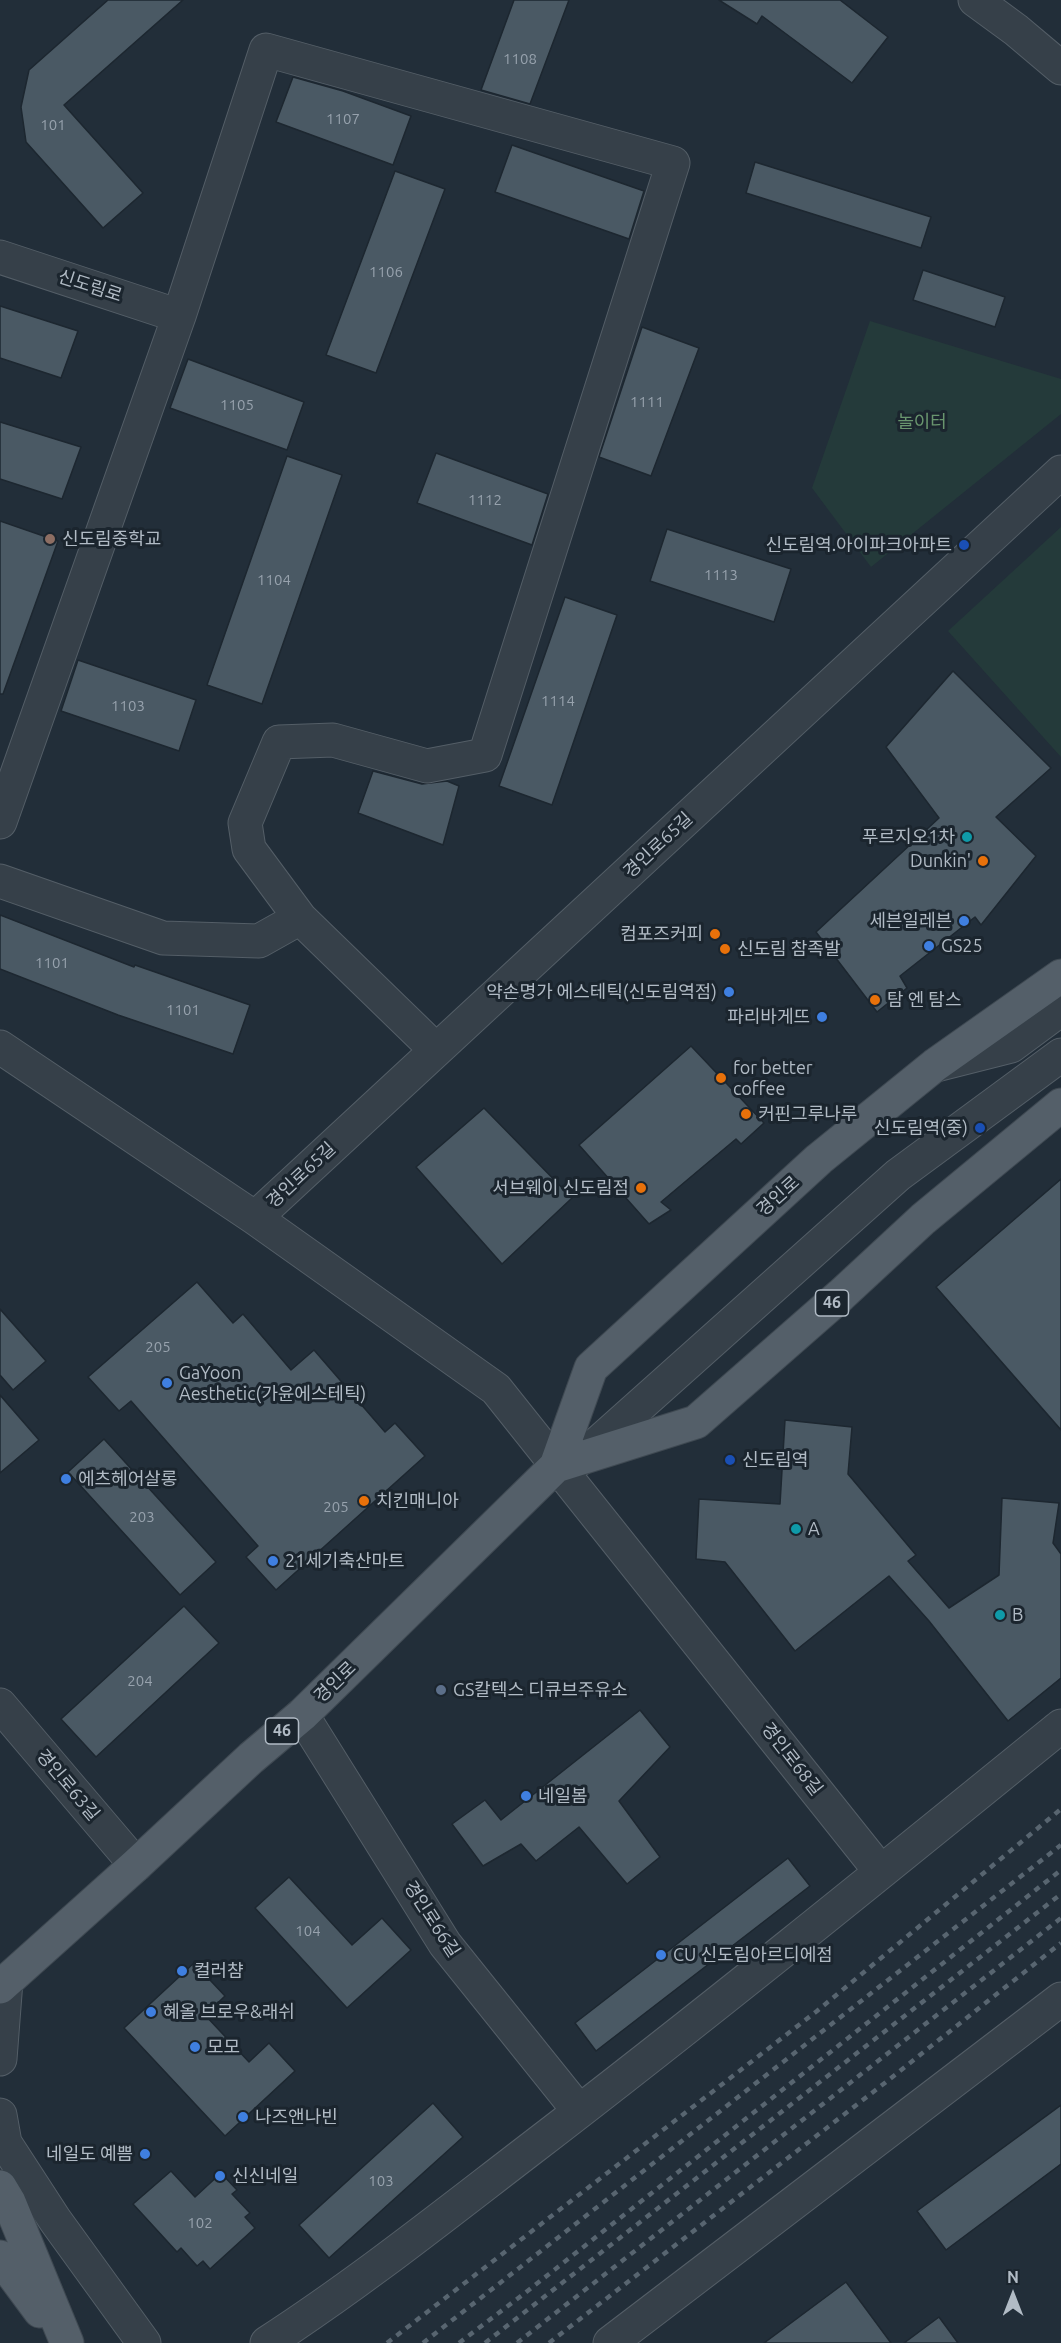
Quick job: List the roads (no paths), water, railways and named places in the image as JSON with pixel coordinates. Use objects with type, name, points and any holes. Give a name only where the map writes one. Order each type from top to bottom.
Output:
[{"type":"main road","name":"경인로","points":[[568,1462],[591,1368],[819,1159],[935,1065],[1061,976]]},
{"type":"main road","name":"경인로","points":[[2,1976],[34,1958],[302,1714],[568,1462],[696,1422],[841,1295],[923,1219],[1061,1105]]},
{"type":"main road","points":[[0,2187],[9,2202],[64,2343]]},
{"type":"main road","points":[[0,2257],[64,2343]]},
{"type":"main road","points":[[0,2283],[64,2343]]},
{"type":"street","points":[[975,0],[1016,30],[1061,68]]},
{"type":"street","points":[[0,822],[179,316],[266,50],[673,163],[485,755],[427,766],[333,740],[279,742],[245,823],[249,849],[300,918],[436,1050]]},
{"type":"street","name":"신도림로","points":[[0,257],[179,316]]},
{"type":"street","name":"경인로65길","points":[[255,1218],[1061,472]]},
{"type":"street","points":[[0,881],[163,938],[259,941],[300,918]]},
{"type":"street","points":[[935,1065],[1011,1046],[1061,1009]]},
{"type":"street","name":"경인로65길","points":[[0,1047],[255,1218],[496,1389],[568,1462]]},
{"type":"street","points":[[568,1462],[898,1175],[1061,1055]]},
{"type":"street","name":"경인로68길","points":[[568,1462],[624,1547],[881,1872]]},
{"type":"street","name":"경인로63길","points":[[0,1705],[136,1865]]},
{"type":"street","name":"경인로66길","points":[[302,1714],[445,1944],[579,2111]]},
{"type":"street","points":[[267,2343],[330,2302],[579,2111],[1061,1726]]},
{"type":"street","points":[[0,2059],[2,1976]]},
{"type":"street","points":[[610,2343],[1061,1999]]},
{"type":"street","points":[[0,2115],[5,2143],[55,2220],[144,2343]]},
{"type":"railway","points":[[387,2343],[817,2011],[1061,1809]]},
{"type":"railway","points":[[423,2343],[1061,1845]]},
{"type":"railway","points":[[459,2343],[1061,1870]]},
{"type":"railway","points":[[485,2343],[1061,1894]]},
{"type":"railway","points":[[517,2343],[1061,1918]]},
{"type":"railway","points":[[549,2343],[1061,1943]]},
{"type":"place","name":"신도림중학교","points":[[50,539]]},
{"type":"place","name":"신도림역.아이파크아파트","points":[[964,545]]},
{"type":"place","name":"푸르지오1차","points":[[967,837]]},
{"type":"place","name":"Dunkin'","points":[[983,861]]},
{"type":"place","name":"세븐일레븐","points":[[964,921]]},
{"type":"place","name":"컴포즈커피","points":[[715,934]]},
{"type":"place","name":"GS25","points":[[929,946]]},
{"type":"place","name":"신도림 참족발","points":[[725,949]]},
{"type":"place","name":"약손명가 에스테틱(신도림역점)","points":[[729,992]]},
{"type":"place","name":"탐 엔 탐스","points":[[875,1000]]},
{"type":"place","name":"파리바게뜨","points":[[822,1017]]},
{"type":"place","name":"for better coffee","points":[[721,1078]]},
{"type":"place","name":"커핀그루나루","points":[[746,1114]]},
{"type":"place","name":"신도림역(중)","points":[[980,1128]]},
{"type":"place","name":"서브웨이 신도림점","points":[[641,1188]]},
{"type":"place","name":"GaYoon Aesthetic(가윤에스테틱)","points":[[167,1383]]},
{"type":"place","name":"신도림역","points":[[730,1460]]},
{"type":"place","name":"에츠헤어살롱","points":[[66,1479]]},
{"type":"place","name":"치킨매니아","points":[[364,1501]]},
{"type":"place","name":"A","points":[[796,1529]]},
{"type":"place","name":"21세기축산마트","points":[[273,1561]]},
{"type":"place","name":"B","points":[[1000,1615]]},
{"type":"place","name":"GS칼텍스 디큐브주유소","points":[[441,1690]]},
{"type":"place","name":"네일봄","points":[[526,1796]]},
{"type":"place","name":"CU 신도림아르디에점","points":[[661,1955]]},
{"type":"place","name":"컬러챰","points":[[182,1971]]},
{"type":"place","name":"혜올 브로우&래쉬","points":[[151,2012]]},
{"type":"place","name":"모모","points":[[195,2047]]},
{"type":"place","name":"나즈앤나빈","points":[[243,2117]]},
{"type":"place","name":"네일도 예쁨","points":[[145,2154]]},
{"type":"place","name":"신신네일","points":[[220,2176]]},
{"type":"park label","name":"놀이터","points":[[922,422]]}]
